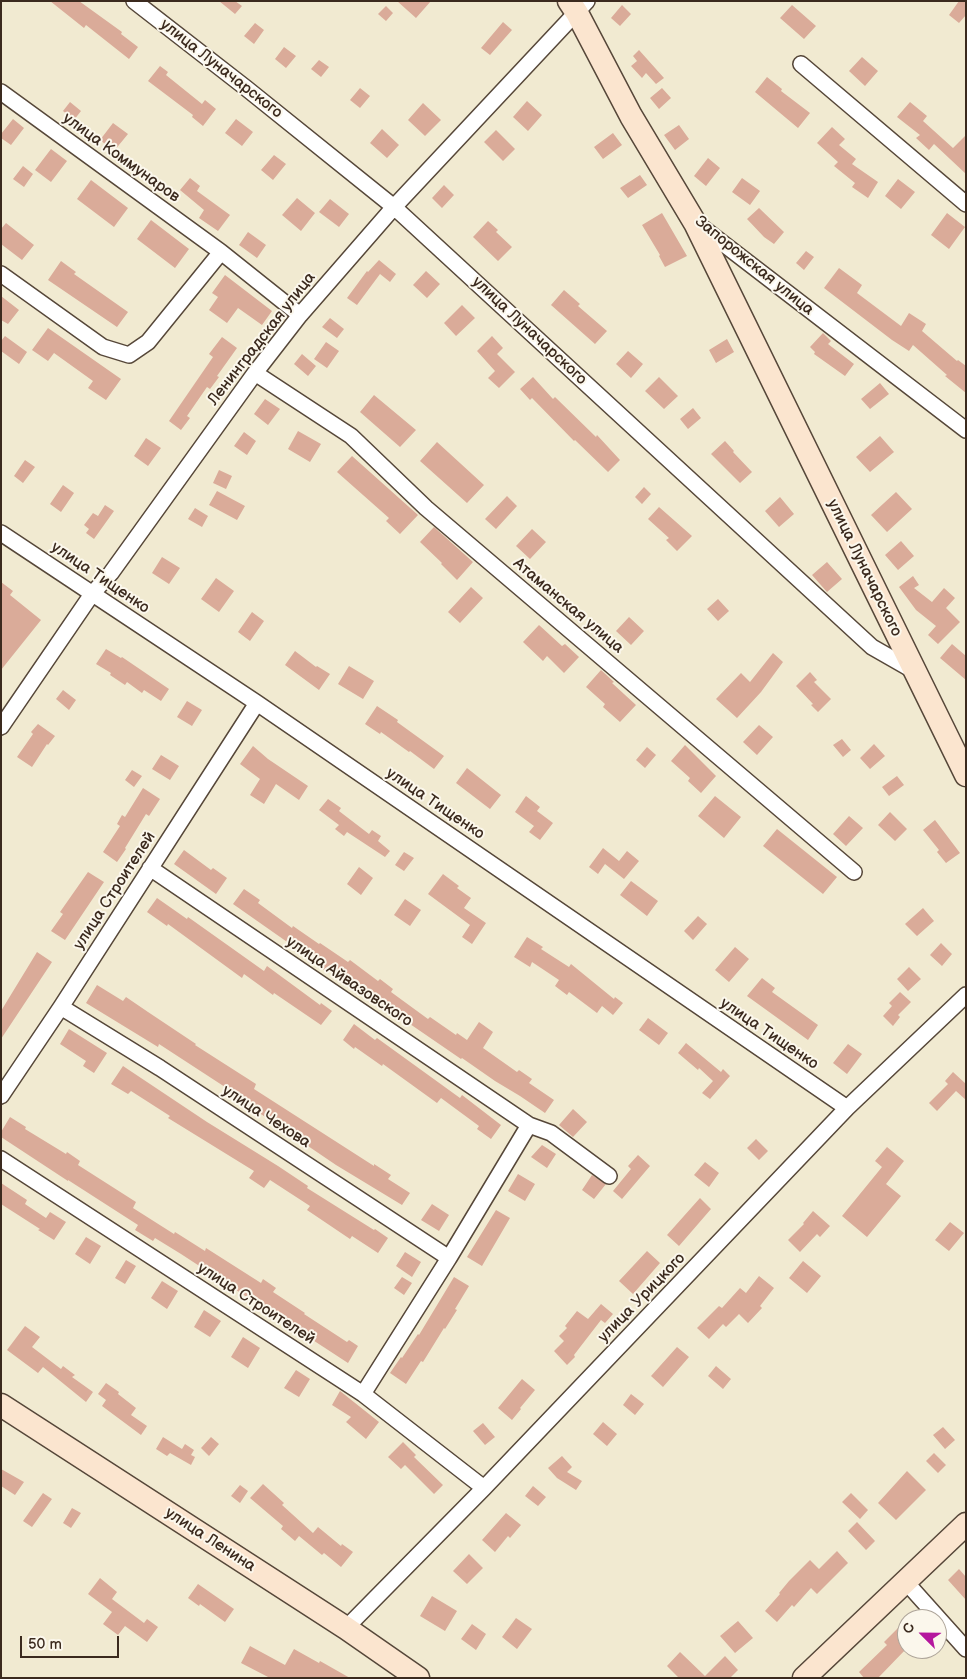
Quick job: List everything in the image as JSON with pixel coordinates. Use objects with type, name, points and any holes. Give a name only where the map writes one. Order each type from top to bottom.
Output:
[{"type":"main road","name":"Запорожская улица","points":[[578,5],[631,116],[696,223]]},
{"type":"main road","name":"улица Луначарского","points":[[696,223],[966,775]]},
{"type":"main road","name":"улица Ленина","points":[[1,1405],[346,1628],[418,1678]]},
{"type":"main road","points":[[804,1678],[966,1524]]},
{"type":"street","name":"улица Луначарского","points":[[134,1],[394,206],[872,647],[914,671]]},
{"type":"street","name":"Ленинградская улица","points":[[1,727],[92,594],[111,573],[255,373],[300,315],[394,206],[578,5]]},
{"type":"street","points":[[801,64],[966,204]]},
{"type":"street","name":"улица Коммунаров","points":[[1,92],[221,252],[300,315]]},
{"type":"street","name":"Запорожская улица","points":[[696,223],[966,430]]},
{"type":"street","points":[[1,274],[103,347],[129,355],[148,342],[221,252]]},
{"type":"street","name":"Атаманская улица","points":[[255,373],[351,436],[426,508],[854,872]]},
{"type":"street","name":"улица Тищенко","points":[[1,533],[256,703],[847,1108]]},
{"type":"street","name":"улица Строителей","points":[[1,1096],[61,1007],[256,703]]},
{"type":"street","name":"улица Айвазовского","points":[[150,868],[529,1125],[551,1133],[609,1176]]},
{"type":"street","name":"улица Урицкого","points":[[346,1628],[484,1488],[847,1108],[966,995]]},
{"type":"street","name":"улица Чехова","points":[[61,1007],[160,1068],[449,1258]]},
{"type":"street","points":[[364,1394],[529,1125]]},
{"type":"street","name":"улица Строителей","points":[[1,1159],[364,1394],[484,1488]]},
{"type":"street","points":[[905,1581],[966,1649]]},
{"type":"building","points":[[50,1],[79,1],[122,32],[121,34],[138,47],[129,59],[86,25],[84,28]]},
{"type":"building","points":[[219,1],[235,1],[242,6],[235,14]]},
{"type":"building","points":[[397,1],[431,1],[416,18]]},
{"type":"building","points":[[959,1],[966,1],[966,15],[959,23],[949,15]]},
{"type":"building","points":[[622,5],[631,14],[620,26],[611,18]]},
{"type":"building","points":[[792,5],[816,26],[804,39],[780,18]]},
{"type":"building","points":[[386,6],[393,13],[386,21],[378,14]]},
{"type":"building","points":[[503,22],[512,30],[490,55],[481,48]]},
{"type":"building","points":[[255,23],[264,30],[254,44],[244,36]]},
{"type":"building","points":[[284,47],[296,56],[286,68],[275,59]]},
{"type":"building","points":[[639,50],[664,78],[656,84],[646,73],[642,78],[631,66],[637,61],[633,56]]},
{"type":"building","points":[[862,57],[878,71],[865,86],[849,71]]},
{"type":"building","points":[[319,60],[329,67],[321,77],[311,69]]},
{"type":"building","points":[[160,66],[168,72],[166,75],[202,104],[205,100],[216,109],[203,126],[192,117],[193,115],[148,81]]},
{"type":"building","points":[[767,77],[782,89],[781,91],[810,113],[798,128],[755,92]]},
{"type":"building","points":[[360,88],[370,96],[360,108],[350,100]]},
{"type":"building","points":[[662,88],[671,98],[659,109],[650,98]]},
{"type":"building","points":[[527,101],[542,115],[528,131],[513,117]]},
{"type":"building","points":[[70,102],[81,111],[74,120],[63,111]]},
{"type":"building","points":[[910,102],[927,116],[923,121],[953,148],[966,135],[966,174],[934,144],[929,150],[916,138],[920,135],[897,117]]},
{"type":"building","points":[[423,103],[441,120],[425,136],[408,120]]},
{"type":"building","points":[[13,119],[24,128],[11,145],[1,138],[1,134]]},
{"type":"building","points":[[236,119],[253,132],[242,146],[225,133]]},
{"type":"building","points":[[113,123],[128,134],[114,151],[100,140]]},
{"type":"building","points":[[679,125],[689,139],[675,150],[664,135]]},
{"type":"building","points":[[832,127],[845,139],[839,145],[856,159],[852,164],[878,182],[868,198],[852,187],[855,183],[834,166],[838,162],[817,143]]},
{"type":"building","points":[[382,129],[399,145],[387,158],[370,143]]},
{"type":"building","points":[[496,130],[515,149],[503,161],[484,142]]},
{"type":"building","points":[[613,133],[622,145],[603,159],[594,147]]},
{"type":"building","points":[[51,149],[67,161],[51,182],[35,170]]},
{"type":"building","points":[[274,155],[286,164],[273,180],[261,170]]},
{"type":"building","points":[[708,158],[720,168],[706,186],[694,176]]},
{"type":"building","points":[[23,166],[33,174],[24,187],[13,179]]},
{"type":"building","points":[[640,175],[647,185],[628,198],[620,188]]},
{"type":"building","points":[[190,178],[200,186],[197,191],[230,215],[218,231],[199,218],[204,210],[180,190]]},
{"type":"building","points":[[742,178],[760,191],[750,205],[732,192]]},
{"type":"building","points":[[898,179],[915,192],[901,209],[885,196]]},
{"type":"building","points":[[91,180],[128,208],[114,227],[77,199]]},
{"type":"building","points":[[444,185],[454,195],[442,208],[432,198]]},
{"type":"building","points":[[297,198],[315,213],[301,231],[282,215]]},
{"type":"building","points":[[330,199],[349,214],[339,227],[319,212]]},
{"type":"building","points":[[759,208],[784,232],[774,244],[764,237],[747,219]]},
{"type":"building","points":[[662,213],[687,256],[665,267],[642,225]]},
{"type":"building","points":[[947,213],[965,227],[949,249],[931,235]]},
{"type":"building","points":[[151,220],[189,249],[175,268],[137,239]]},
{"type":"building","points":[[488,221],[498,230],[496,232],[512,247],[498,261],[473,237]]},
{"type":"building","points":[[6,223],[34,245],[22,260],[1,244],[1,229]]},
{"type":"building","points":[[248,232],[266,245],[257,258],[239,245]]},
{"type":"building","points":[[806,251],[814,257],[804,270],[796,263]]},
{"type":"building","points":[[379,260],[396,274],[390,282],[380,274],[357,305],[347,298],[367,271]]},
{"type":"building","points":[[61,261],[76,272],[74,274],[128,312],[117,327],[48,280]]},
{"type":"building","points":[[839,268],[862,285],[857,293],[901,326],[909,313],[926,324],[922,331],[957,361],[966,366],[966,393],[913,345],[909,351],[824,288]]},
{"type":"building","points":[[426,271],[440,284],[427,298],[413,285]]},
{"type":"building","points":[[225,275],[272,311],[262,325],[238,308],[227,323],[209,310],[218,297],[212,293]]},
{"type":"building","points":[[564,290],[580,304],[578,306],[607,331],[595,344],[551,305]]},
{"type":"building","points":[[1,296],[19,310],[8,324],[1,320]]},
{"type":"building","points":[[462,305],[475,318],[456,336],[444,323]]},
{"type":"building","points":[[330,318],[344,329],[337,338],[322,327]]},
{"type":"building","points":[[48,328],[121,379],[106,400],[88,388],[93,381],[54,353],[48,361],[32,350]]},
{"type":"building","points":[[823,333],[831,341],[828,344],[854,364],[845,376],[814,354],[815,352],[810,347]]},
{"type":"building","points":[[5,336],[27,352],[19,364],[1,351],[1,341]]},
{"type":"building","points":[[492,336],[503,348],[497,354],[515,372],[499,388],[488,378],[495,371],[477,351]]},
{"type":"building","points":[[222,337],[237,348],[217,376],[219,377],[210,389],[207,387],[187,416],[190,418],[181,430],[169,421],[213,357],[209,354]]},
{"type":"building","points":[[727,339],[734,352],[716,363],[709,350]]},
{"type":"building","points":[[326,342],[339,351],[327,368],[314,359]]},
{"type":"building","points":[[628,351],[643,364],[631,378],[616,364]]},
{"type":"building","points":[[302,354],[316,366],[308,376],[294,364]]},
{"type":"building","points":[[533,377],[553,399],[555,397],[596,437],[597,435],[620,460],[608,472],[574,441],[532,398],[530,400],[520,389]]},
{"type":"building","points":[[659,377],[678,396],[664,409],[645,391]]},
{"type":"building","points":[[880,383],[889,394],[870,409],[861,399]]},
{"type":"building","points":[[374,395],[416,430],[400,447],[360,412]]},
{"type":"building","points":[[265,399],[280,409],[268,425],[254,414]]},
{"type":"building","points":[[693,408],[701,418],[688,429],[680,419]]},
{"type":"building","points":[[298,431],[321,444],[310,462],[288,449]]},
{"type":"building","points":[[244,432],[256,441],[247,455],[234,446]]},
{"type":"building","points":[[880,436],[894,452],[870,472],[856,457]]},
{"type":"building","points":[[146,438],[161,448],[148,466],[134,456]]},
{"type":"building","points":[[725,441],[752,472],[740,483],[711,454]]},
{"type":"building","points":[[437,442],[484,485],[467,503],[420,461]]},
{"type":"building","points":[[352,456],[418,515],[400,534],[386,521],[389,518],[337,472]]},
{"type":"building","points":[[25,460],[35,467],[23,483],[14,476]]},
{"type":"building","points":[[219,470],[232,476],[226,489],[213,483]]},
{"type":"building","points":[[63,485],[74,493],[61,512],[50,504]]},
{"type":"building","points":[[644,487],[651,494],[642,504],[635,497]]},
{"type":"building","points":[[217,491],[245,506],[237,520],[209,505]]},
{"type":"building","points":[[896,492],[912,509],[887,532],[871,515]]},
{"type":"building","points":[[507,496],[517,506],[496,529],[485,519]]},
{"type":"building","points":[[780,497],[794,514],[779,527],[765,511]]},
{"type":"building","points":[[105,505],[114,511],[94,539],[86,533],[89,529],[84,525],[93,513],[98,516]]},
{"type":"building","points":[[659,507],[692,536],[677,551],[666,540],[669,538],[648,519]]},
{"type":"building","points":[[195,508],[208,516],[202,527],[188,519]]},
{"type":"building","points":[[434,527],[473,562],[457,580],[420,542]]},
{"type":"building","points":[[532,529],[546,542],[530,559],[516,546]]},
{"type":"building","points":[[901,541],[914,556],[898,570],[885,555]]},
{"type":"building","points":[[162,557],[180,568],[169,584],[152,573]]},
{"type":"building","points":[[827,562],[842,579],[827,592],[812,575]]},
{"type":"building","points":[[913,576],[919,585],[914,588],[932,602],[944,588],[955,598],[946,608],[960,622],[938,644],[928,635],[936,626],[916,610],[899,587]]},
{"type":"building","points":[[216,578],[234,591],[219,612],[201,599]]},
{"type":"building","points":[[1,582],[13,591],[10,595],[41,620],[1,670]]},
{"type":"building","points":[[471,587],[483,598],[460,623],[448,612]]},
{"type":"building","points":[[718,599],[729,611],[718,621],[707,609]]},
{"type":"building","points":[[252,612],[264,621],[250,641],[238,632]]},
{"type":"building","points":[[629,617],[644,631],[631,645],[616,631]]},
{"type":"building","points":[[539,625],[562,646],[565,644],[579,657],[564,673],[547,656],[543,661],[523,642]]},
{"type":"building","points":[[952,644],[966,656],[966,680],[940,658]]},
{"type":"building","points":[[106,649],[122,657],[169,689],[161,701],[144,690],[142,693],[127,682],[125,685],[110,675],[111,673],[96,664]]},
{"type":"building","points":[[295,651],[316,667],[330,674],[319,690],[285,665]]},
{"type":"building","points":[[773,653],[783,662],[761,692],[737,718],[716,699],[741,673],[750,682]]},
{"type":"building","points":[[349,666],[374,681],[363,699],[338,684]]},
{"type":"building","points":[[601,670],[636,705],[620,722],[603,707],[605,704],[586,687]]},
{"type":"building","points":[[810,672],[817,680],[814,682],[831,699],[818,712],[796,686]]},
{"type":"building","points":[[63,690],[76,700],[69,710],[56,699]]},
{"type":"building","points":[[187,701],[202,710],[192,726],[177,717]]},
{"type":"building","points":[[377,706],[444,756],[434,769],[381,732],[380,734],[365,724]]},
{"type":"building","points":[[38,724],[55,736],[47,744],[32,767],[17,757],[33,734],[31,732]]},
{"type":"building","points":[[759,725],[773,737],[757,755],[743,742]]},
{"type":"building","points":[[842,739],[851,750],[843,757],[833,745]]},
{"type":"building","points":[[874,744],[885,756],[870,769],[860,758]]},
{"type":"building","points":[[685,745],[716,776],[701,793],[688,781],[690,778],[671,761]]},
{"type":"building","points":[[253,746],[268,759],[308,786],[299,800],[276,784],[264,804],[250,795],[260,779],[240,764]]},
{"type":"building","points":[[647,747],[656,755],[645,768],[636,760]]},
{"type":"building","points":[[161,755],[179,766],[170,780],[152,769]]},
{"type":"building","points":[[467,768],[501,795],[490,809],[456,783]]},
{"type":"building","points":[[132,770],[142,776],[134,787],[125,780]]},
{"type":"building","points":[[897,776],[904,785],[889,796],[882,787]]},
{"type":"building","points":[[143,788],[160,799],[149,816],[146,814],[117,862],[103,852],[120,826],[117,824],[122,815],[125,817]]},
{"type":"building","points":[[526,796],[540,807],[537,811],[553,823],[540,840],[529,832],[534,826],[515,812]]},
{"type":"building","points":[[715,796],[741,817],[724,838],[698,816]]},
{"type":"building","points":[[328,799],[341,808],[339,811],[369,834],[372,830],[381,836],[378,841],[390,851],[385,857],[347,832],[344,836],[335,829],[339,825],[319,810]]},
{"type":"building","points":[[890,812],[907,829],[895,841],[878,825]]},
{"type":"building","points":[[849,816],[863,828],[846,846],[833,834]]},
{"type":"building","points":[[935,820],[960,853],[946,863],[937,852],[939,850],[923,830]]},
{"type":"building","points":[[777,829],[837,877],[823,894],[763,846]]},
{"type":"building","points":[[603,848],[619,861],[627,851],[639,861],[624,879],[605,864],[598,874],[589,867]]},
{"type":"building","points":[[184,850],[211,870],[213,868],[227,878],[216,894],[174,864]]},
{"type":"building","points":[[404,852],[414,858],[404,871],[395,865]]},
{"type":"building","points":[[359,867],[373,878],[361,895],[347,884]]},
{"type":"building","points":[[88,872],[104,882],[65,940],[51,931],[63,914],[60,912]]},
{"type":"building","points":[[443,874],[459,886],[457,888],[471,898],[464,908],[486,923],[472,944],[462,937],[470,925],[428,894]]},
{"type":"building","points":[[631,881],[658,901],[647,916],[620,895]]},
{"type":"building","points":[[244,889],[260,900],[258,903],[292,928],[293,926],[348,962],[350,960],[378,981],[380,979],[393,989],[391,992],[428,1019],[430,1017],[456,1035],[457,1033],[467,1040],[479,1022],[493,1032],[483,1048],[517,1072],[519,1070],[532,1079],[529,1083],[554,1100],[545,1113],[410,1024],[408,1026],[355,987],[354,989],[328,970],[327,972],[309,960],[310,958],[233,904]]},
{"type":"building","points":[[157,898],[187,919],[188,917],[264,971],[267,966],[320,1005],[321,1003],[332,1011],[321,1025],[244,974],[242,978],[168,924],[167,926],[147,912]]},
{"type":"building","points":[[405,899],[421,910],[410,926],[394,915]]},
{"type":"building","points":[[923,908],[934,921],[917,936],[905,924]]},
{"type":"building","points":[[698,916],[707,924],[693,940],[684,931]]},
{"type":"building","points":[[527,937],[543,947],[541,949],[569,967],[571,964],[614,999],[615,997],[623,1003],[613,1015],[602,1006],[597,1013],[569,992],[567,995],[555,986],[559,980],[532,962],[530,967],[514,957]]},
{"type":"building","points":[[941,943],[952,954],[942,966],[930,955]]},
{"type":"building","points":[[735,947],[749,959],[729,982],[715,970]]},
{"type":"building","points":[[37,952],[52,962],[1,1039],[1,1011]]},
{"type":"building","points":[[909,967],[921,979],[908,991],[897,979]]},
{"type":"building","points":[[762,978],[775,988],[772,992],[818,1025],[808,1040],[747,996]]},
{"type":"building","points":[[97,985],[123,1001],[126,997],[195,1045],[256,1084],[254,1089],[391,1175],[388,1179],[410,1193],[402,1205],[336,1165],[252,1108],[225,1087],[159,1044],[158,1047],[86,1003]]},
{"type":"building","points":[[900,992],[911,1002],[898,1015],[900,1017],[893,1026],[883,1016],[892,1006],[889,1003]]},
{"type":"building","points":[[648,1018],[668,1033],[659,1045],[639,1030]]},
{"type":"building","points":[[354,1024],[375,1040],[377,1038],[460,1098],[462,1095],[501,1125],[491,1139],[477,1129],[479,1126],[441,1098],[437,1103],[383,1064],[382,1066],[343,1040]]},
{"type":"building","points":[[69,1029],[107,1053],[94,1073],[83,1066],[86,1061],[60,1044]]},
{"type":"building","points":[[686,1043],[721,1072],[723,1069],[730,1076],[710,1099],[702,1093],[713,1081],[678,1053]]},
{"type":"building","points":[[848,1044],[862,1054],[847,1074],[833,1063]]},
{"type":"building","points":[[123,1066],[207,1122],[278,1166],[308,1186],[307,1188],[388,1238],[378,1253],[352,1236],[350,1239],[307,1210],[310,1206],[270,1180],[264,1188],[249,1178],[254,1171],[168,1118],[170,1116],[131,1091],[128,1094],[111,1084]]},
{"type":"building","points":[[953,1072],[966,1084],[966,1100],[956,1091],[937,1111],[929,1103],[948,1084],[945,1081]]},
{"type":"building","points":[[573,1109],[587,1122],[573,1137],[559,1125]]},
{"type":"building","points":[[10,1117],[26,1127],[25,1129],[66,1154],[67,1152],[80,1161],[78,1165],[136,1202],[133,1208],[205,1251],[206,1248],[261,1283],[263,1279],[276,1288],[273,1292],[304,1314],[347,1342],[349,1340],[358,1346],[348,1363],[181,1254],[155,1238],[153,1241],[135,1230],[138,1225],[1,1137],[1,1132]]},
{"type":"building","points":[[756,1139],[768,1151],[759,1160],[747,1148]]},
{"type":"building","points":[[542,1145],[556,1154],[547,1168],[531,1157]]},
{"type":"building","points":[[887,1147],[904,1161],[886,1184],[901,1196],[867,1237],[842,1216],[882,1167],[875,1161]]},
{"type":"building","points":[[638,1155],[650,1166],[622,1199],[613,1191],[631,1169],[628,1166]]},
{"type":"building","points":[[705,1162],[719,1173],[709,1187],[694,1175]]},
{"type":"building","points":[[518,1174],[535,1184],[525,1201],[508,1191]]},
{"type":"building","points":[[592,1175],[606,1184],[594,1199],[582,1190]]},
{"type":"building","points":[[1,1183],[27,1200],[25,1204],[46,1218],[50,1212],[66,1222],[54,1240],[1,1204]]},
{"type":"building","points":[[700,1198],[711,1209],[679,1246],[667,1235]]},
{"type":"building","points":[[432,1204],[449,1215],[439,1231],[421,1220]]},
{"type":"building","points":[[496,1210],[510,1218],[482,1266],[467,1257]]},
{"type":"building","points":[[813,1211],[830,1226],[820,1237],[817,1234],[800,1252],[788,1240],[804,1224]]},
{"type":"building","points":[[950,1222],[964,1233],[949,1251],[935,1240]]},
{"type":"building","points":[[86,1237],[101,1246],[90,1264],[75,1254]]},
{"type":"building","points":[[647,1251],[660,1263],[633,1294],[619,1281]]},
{"type":"building","points":[[405,1252],[421,1262],[412,1277],[396,1266]]},
{"type":"building","points":[[126,1260],[136,1266],[125,1284],[115,1278]]},
{"type":"building","points":[[803,1261],[821,1276],[807,1293],[789,1278]]},
{"type":"building","points":[[759,1276],[774,1288],[760,1306],[762,1308],[748,1323],[739,1314],[726,1327],[723,1324],[709,1339],[697,1328],[719,1306],[722,1308],[740,1288],[746,1293]]},
{"type":"building","points":[[402,1277],[412,1283],[404,1295],[394,1288]]},
{"type":"building","points":[[454,1277],[469,1286],[445,1329],[406,1384],[390,1373],[419,1335]]},
{"type":"building","points":[[162,1281],[178,1291],[167,1309],[151,1298]]},
{"type":"building","points":[[601,1304],[613,1314],[605,1323],[601,1320],[574,1355],[575,1357],[567,1365],[554,1351],[564,1341],[559,1336],[567,1328],[565,1326],[577,1311],[588,1319]]},
{"type":"building","points":[[204,1310],[221,1321],[210,1337],[194,1327]]},
{"type":"building","points":[[25,1326],[40,1337],[32,1347],[61,1369],[63,1366],[75,1375],[72,1377],[93,1392],[86,1402],[43,1367],[38,1373],[7,1350]]},
{"type":"building","points":[[243,1337],[260,1348],[248,1368],[231,1357]]},
{"type":"building","points":[[677,1347],[689,1357],[663,1387],[651,1376]]},
{"type":"building","points":[[716,1366],[731,1379],[723,1389],[708,1376]]},
{"type":"building","points":[[296,1370],[310,1379],[299,1397],[284,1388]]},
{"type":"building","points":[[522,1379],[535,1390],[512,1420],[498,1408]]},
{"type":"building","points":[[106,1383],[136,1408],[131,1415],[147,1426],[141,1435],[102,1406],[106,1400],[98,1394]]},
{"type":"building","points":[[340,1391],[379,1422],[366,1439],[346,1422],[351,1417],[332,1405]]},
{"type":"building","points":[[631,1394],[644,1404],[635,1415],[623,1405]]},
{"type":"building","points":[[603,1422],[617,1434],[607,1446],[593,1434]]},
{"type":"building","points":[[483,1423],[495,1437],[485,1445],[473,1431]]},
{"type":"building","points":[[943,1427],[955,1440],[945,1449],[933,1435]]},
{"type":"building","points":[[163,1437],[182,1449],[185,1444],[194,1450],[191,1455],[195,1457],[191,1465],[170,1453],[167,1456],[156,1449]]},
{"type":"building","points":[[211,1437],[219,1444],[209,1456],[201,1448]]},
{"type":"building","points":[[403,1442],[416,1455],[414,1457],[443,1485],[434,1494],[405,1465],[401,1469],[388,1457]]},
{"type":"building","points":[[934,1453],[946,1465],[938,1473],[926,1461]]},
{"type":"building","points":[[562,1456],[572,1467],[567,1472],[582,1481],[576,1490],[557,1478],[548,1468]]},
{"type":"building","points":[[1,1469],[24,1482],[15,1495],[1,1486]]},
{"type":"building","points":[[907,1471],[926,1490],[896,1520],[878,1503]]},
{"type":"building","points":[[263,1484],[284,1503],[282,1505],[313,1533],[318,1527],[341,1546],[342,1544],[353,1552],[341,1567],[324,1553],[322,1555],[299,1536],[295,1541],[281,1529],[283,1526],[250,1498]]},
{"type":"building","points":[[240,1485],[248,1491],[240,1503],[231,1496]]},
{"type":"building","points":[[533,1486],[546,1497],[538,1506],[525,1496]]},
{"type":"building","points":[[43,1493],[52,1499],[32,1527],[23,1521]]},
{"type":"building","points":[[851,1493],[868,1510],[860,1519],[842,1502]]},
{"type":"building","points":[[72,1508],[81,1513],[71,1528],[63,1523]]},
{"type":"building","points":[[506,1513],[521,1525],[510,1538],[508,1536],[495,1552],[482,1540]]},
{"type":"building","points":[[857,1522],[875,1541],[866,1550],[848,1531]]},
{"type":"building","points":[[837,1551],[848,1563],[817,1594],[811,1588],[777,1622],[765,1611],[789,1581],[810,1560],[819,1569]]},
{"type":"building","points":[[469,1554],[483,1568],[467,1584],[453,1571]]},
{"type":"building","points":[[959,1569],[966,1577],[966,1600],[948,1580]]},
{"type":"building","points":[[100,1578],[117,1592],[112,1599],[144,1623],[147,1619],[158,1627],[147,1642],[125,1626],[118,1635],[103,1624],[112,1612],[88,1594]]},
{"type":"building","points":[[198,1584],[234,1609],[225,1622],[188,1598]]},
{"type":"building","points":[[432,1596],[457,1611],[445,1631],[420,1616]]},
{"type":"building","points":[[516,1618],[532,1629],[517,1649],[502,1637]]},
{"type":"building","points":[[738,1621],[753,1638],[735,1653],[720,1636]]},
{"type":"building","points":[[472,1624],[486,1634],[476,1650],[461,1639]]},
{"type":"building","points":[[897,1629],[897,1658],[878,1678],[864,1678],[859,1672],[887,1645],[884,1642]]},
{"type":"building","points":[[250,1646],[285,1665],[294,1649],[350,1678],[270,1678],[241,1663]]},
{"type":"building","points":[[680,1652],[705,1676],[725,1656],[738,1670],[730,1678],[679,1678],[667,1666]]}]
